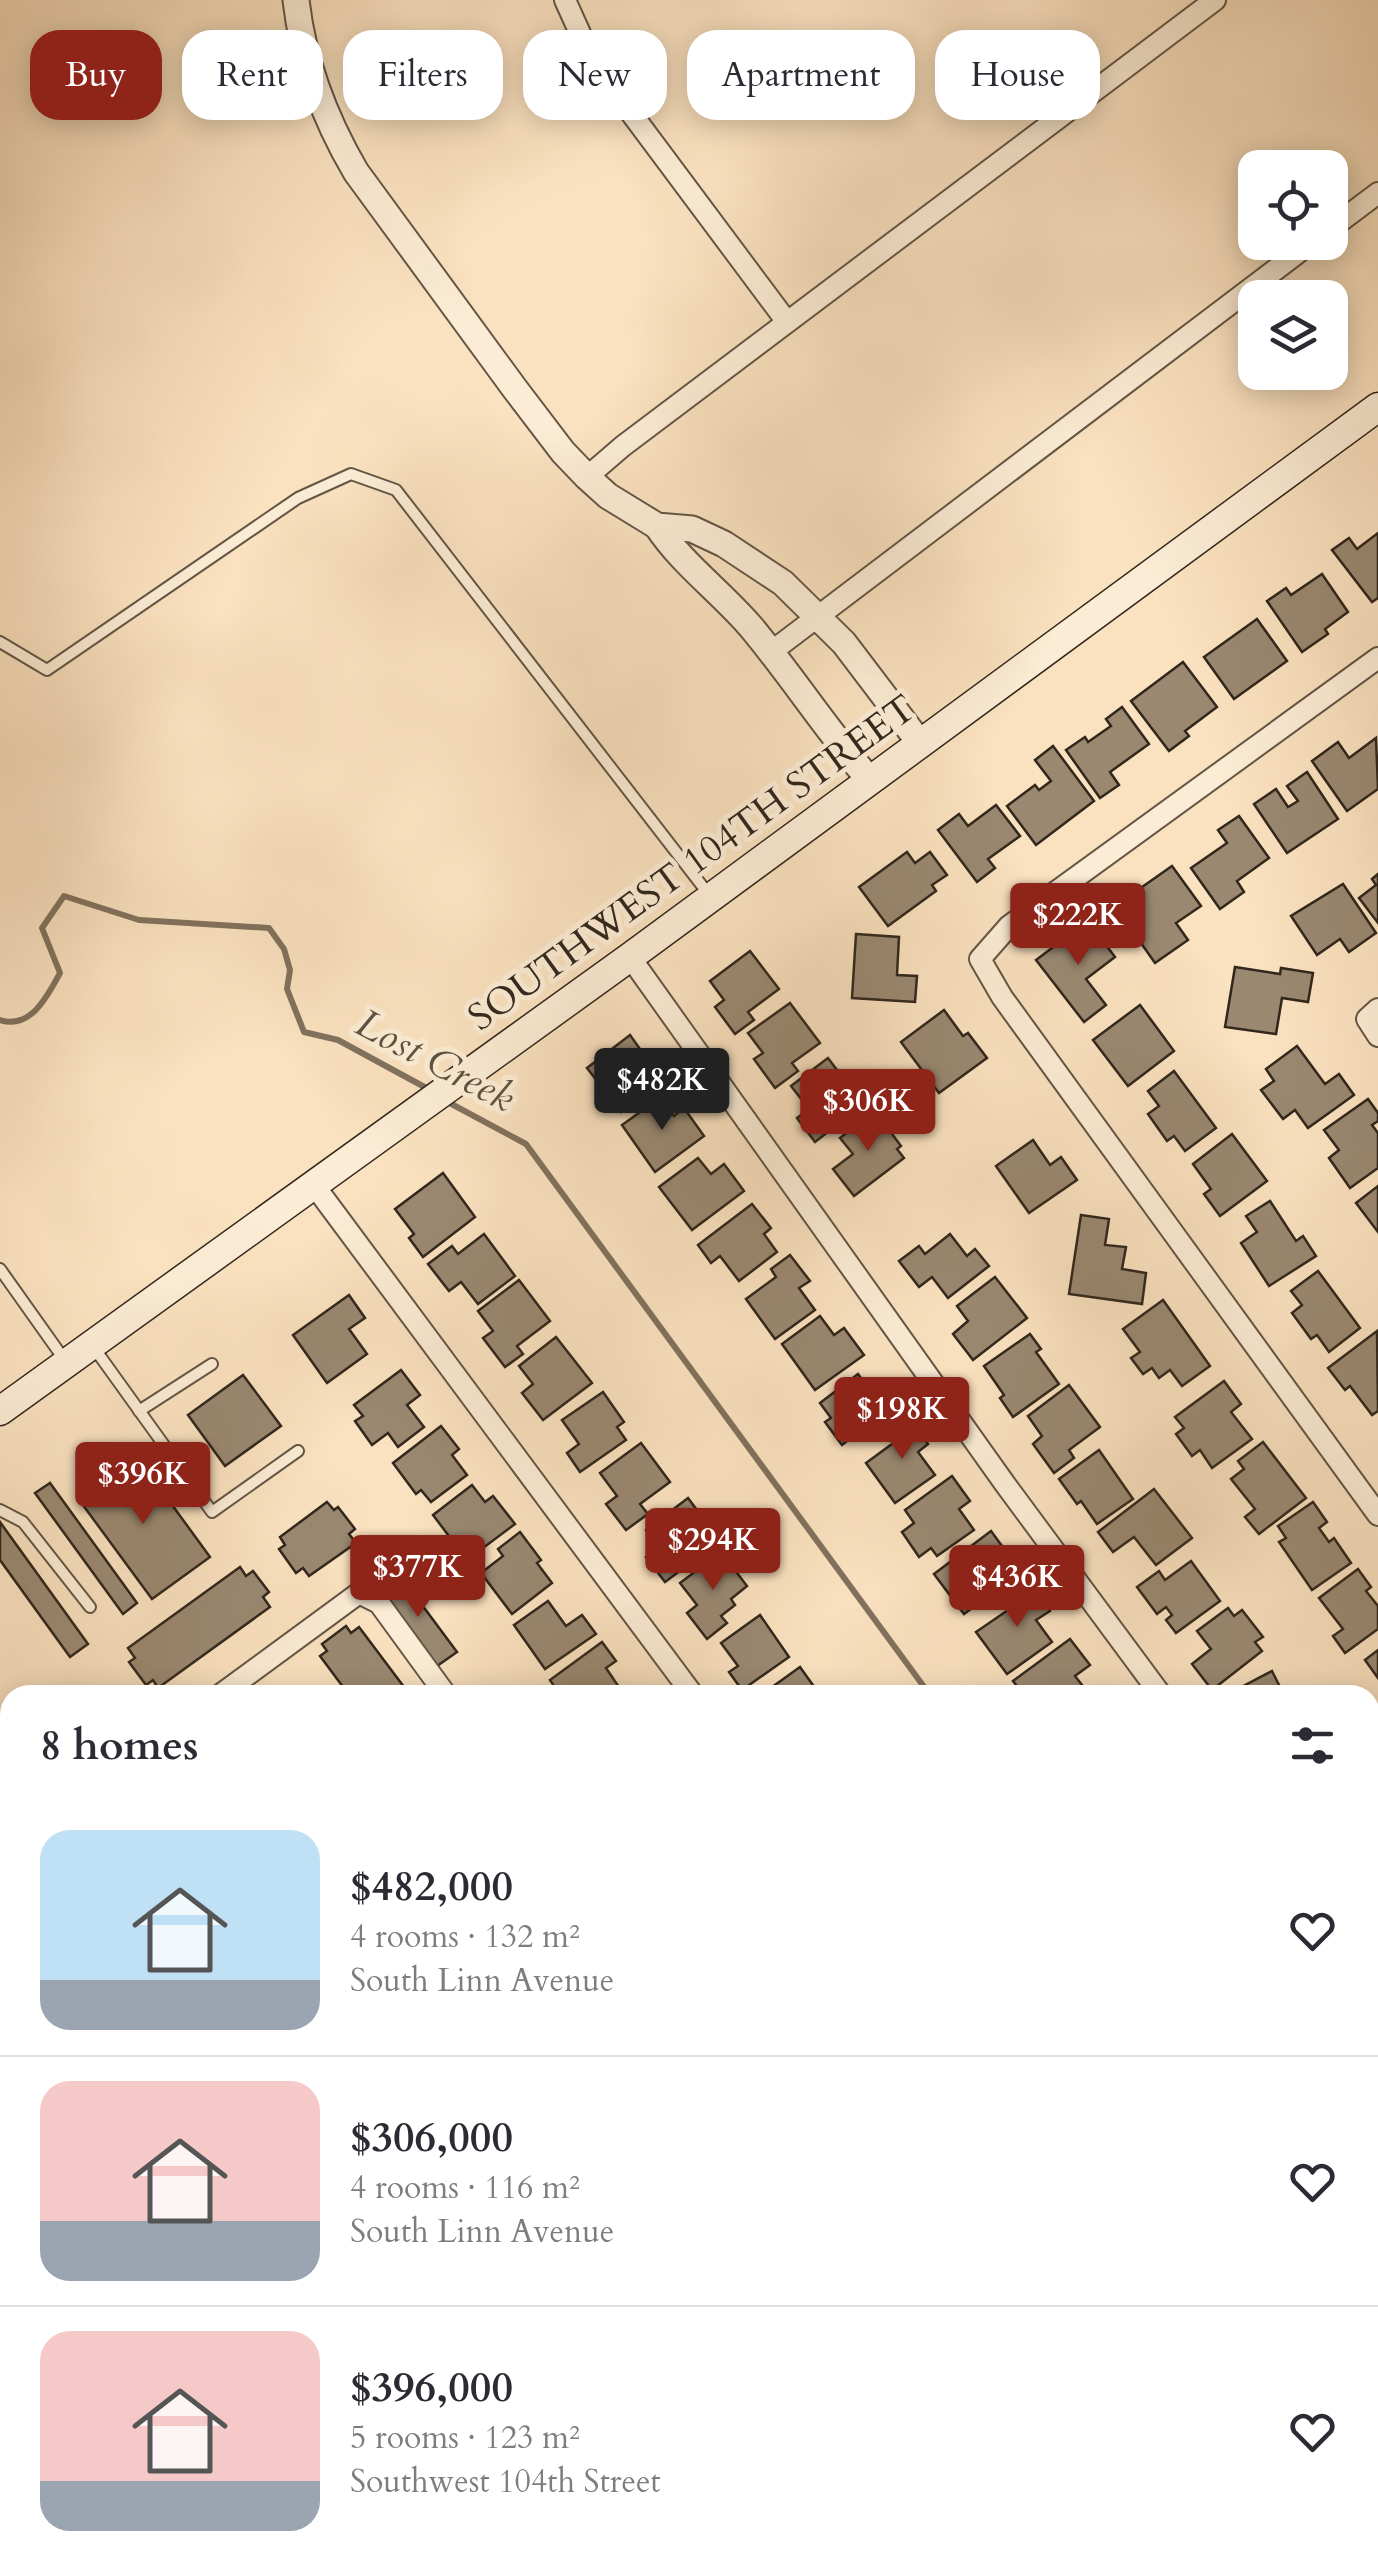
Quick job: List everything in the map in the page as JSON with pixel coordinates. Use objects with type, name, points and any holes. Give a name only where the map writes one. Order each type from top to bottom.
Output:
[{"type":"main road","name":"SOUTHWEST 104TH STREET","points":[[0,1411],[630,957],[1378,408]]},
{"type":"street","points":[[296,0],[313,79],[330,125],[356,172],[515,389],[562,452],[587,477],[608,496],[656,526],[675,554],[710,583],[770,652],[869,779]]},
{"type":"street","points":[[565,0],[594,62],[787,322]]},
{"type":"street","points":[[587,477],[1214,0]]},
{"type":"street","points":[[1348,216],[1378,193]]},
{"type":"street","points":[[770,652],[1288,260]]},
{"type":"street","points":[[656,526],[692,529],[724,544],[782,583],[844,643],[920,743]]},
{"type":"street","points":[[1378,658],[1008,926],[980,959],[1002,997],[1378,1516]]},
{"type":"street","points":[[630,957],[1153,1685]]},
{"type":"street","points":[[314,1185],[686,1685]]},
{"type":"street","points":[[234,1685],[360,1593],[379,1603],[439,1685]]},
{"type":"lane","points":[[0,642],[47,670],[298,498],[351,474],[396,490],[710,897]]},
{"type":"lane","points":[[0,1269],[66,1363]]},
{"type":"lane","points":[[0,1298],[14,1288]]},
{"type":"lane","points":[[91,1344],[212,1512],[298,1451]]},
{"type":"lane","points":[[139,1411],[212,1364]]},
{"type":"lane","points":[[0,1510],[23,1522],[90,1608]]},
{"type":"building","points":[[1378,533],[1378,598],[1372,602],[1332,550],[1349,538],[1357,549]]},
{"type":"building","points":[[1322,574],[1348,612],[1325,629],[1328,634],[1302,652],[1267,601],[1286,588],[1291,595]]},
{"type":"building","points":[[1257,619],[1287,661],[1234,699],[1204,657]]},
{"type":"building","points":[[1183,662],[1217,707],[1185,731],[1189,736],[1169,751],[1131,701]]},
{"type":"building","points":[[1122,707],[1149,744],[1110,772],[1119,785],[1100,798],[1066,750],[1085,737],[1088,742],[1111,726],[1106,719]]},
{"type":"building","points":[[1376,738],[1378,789],[1347,811],[1312,761],[1338,742],[1349,758]]},
{"type":"building","points":[[1053,746],[1094,801],[1036,845],[1007,806],[1035,785],[1039,790],[1051,781],[1035,760]]},
{"type":"building","points":[[1307,772],[1338,819],[1287,853],[1254,804],[1276,789],[1288,807],[1298,801],[1287,786]]},
{"type":"building","points":[[996,805],[1020,836],[988,859],[995,868],[977,882],[938,830],[959,814],[968,826]]},
{"type":"building","points":[[1239,816],[1269,858],[1237,881],[1244,892],[1220,909],[1191,868],[1227,843],[1218,830]]},
{"type":"building","points":[[907,852],[915,863],[930,852],[947,875],[932,885],[936,891],[888,926],[859,887]]},
{"type":"building","points":[[1172,866],[1201,906],[1176,923],[1188,940],[1155,963],[1115,906]]},
{"type":"building","points":[[1378,874],[1378,923],[1359,898],[1376,885],[1372,879]]},
{"type":"building","points":[[1343,884],[1376,933],[1349,952],[1340,939],[1317,955],[1291,916]]},
{"type":"building","points":[[1088,921],[1115,957],[1086,979],[1106,1005],[1084,1022],[1036,960]]},
{"type":"building","points":[[856,934],[899,937],[897,975],[917,976],[915,1002],[852,998]]},
{"type":"building","points":[[750,951],[779,989],[748,1012],[754,1020],[735,1034],[715,1007],[724,1000],[710,981]]},
{"type":"building","points":[[1235,967],[1280,974],[1281,968],[1313,973],[1308,1002],[1282,998],[1276,1034],[1225,1027]]},
{"type":"building","points":[[790,1003],[820,1043],[792,1063],[798,1071],[775,1088],[754,1059],[763,1053],[748,1033]]},
{"type":"building","points":[[1140,1005],[1174,1051],[1128,1086],[1093,1040]]},
{"type":"building","points":[[944,1010],[963,1036],[968,1033],[987,1058],[939,1093],[901,1042]]},
{"type":"building","points":[[630,1035],[640,1049],[632,1056],[642,1069],[652,1061],[665,1078],[621,1112],[587,1068]]},
{"type":"building","points":[[1297,1046],[1325,1084],[1339,1074],[1354,1095],[1308,1128],[1295,1110],[1283,1119],[1261,1090],[1274,1081],[1266,1069]]},
{"type":"building","points":[[828,1058],[863,1105],[815,1142],[797,1118],[809,1109],[791,1086]]},
{"type":"building","points":[[1174,1071],[1216,1128],[1185,1151],[1174,1136],[1167,1141],[1148,1114],[1159,1106],[1148,1091]]},
{"type":"building","points":[[661,1097],[674,1116],[684,1108],[704,1136],[655,1172],[622,1125]]},
{"type":"building","points":[[1368,1099],[1378,1113],[1378,1121],[1372,1125],[1378,1133],[1378,1168],[1350,1188],[1329,1158],[1339,1150],[1324,1130]]},
{"type":"building","points":[[875,1111],[901,1146],[897,1149],[904,1158],[854,1196],[833,1169],[853,1154],[840,1138]]},
{"type":"building","points":[[1232,1134],[1267,1181],[1220,1216],[1204,1194],[1211,1189],[1193,1164]]},
{"type":"building","points":[[1033,1140],[1050,1165],[1061,1157],[1077,1180],[1029,1213],[996,1166]]},
{"type":"building","points":[[698,1158],[711,1174],[724,1164],[744,1191],[692,1230],[659,1187]]},
{"type":"building","points":[[443,1173],[475,1217],[423,1257],[409,1238],[414,1234],[395,1209]]},
{"type":"building","points":[[1378,1186],[1378,1232],[1356,1203]]},
{"type":"building","points":[[1270,1201],[1296,1241],[1303,1236],[1316,1256],[1269,1286],[1241,1243],[1257,1232],[1246,1216]]},
{"type":"building","points":[[752,1204],[771,1228],[764,1234],[777,1252],[739,1281],[720,1256],[711,1263],[698,1245]]},
{"type":"building","points":[[1081,1215],[1109,1219],[1105,1245],[1126,1247],[1122,1269],[1146,1273],[1142,1304],[1069,1294]]},
{"type":"building","points":[[484,1234],[515,1276],[478,1304],[461,1282],[449,1291],[428,1264],[452,1246],[458,1254]]},
{"type":"building","points":[[950,1234],[967,1256],[975,1249],[989,1266],[948,1298],[932,1277],[919,1287],[899,1261],[919,1246],[925,1254]]},
{"type":"building","points":[[790,1255],[810,1281],[799,1288],[815,1310],[775,1339],[746,1299],[776,1277],[771,1269]]},
{"type":"building","points":[[1318,1271],[1360,1328],[1329,1352],[1317,1335],[1311,1339],[1292,1313],[1302,1305],[1291,1291]]},
{"type":"building","points":[[995,1277],[1027,1318],[973,1360],[953,1334],[968,1321],[957,1306]]},
{"type":"building","points":[[519,1280],[550,1321],[517,1346],[523,1354],[505,1367],[483,1338],[493,1331],[478,1311]]},
{"type":"building","points":[[349,1295],[365,1318],[349,1329],[367,1354],[327,1383],[293,1335]]},
{"type":"building","points":[[1163,1300],[1210,1366],[1182,1386],[1170,1370],[1159,1378],[1152,1368],[1143,1374],[1131,1358],[1140,1352],[1123,1329]]},
{"type":"building","points":[[820,1316],[834,1335],[844,1328],[864,1355],[815,1390],[782,1344]]},
{"type":"building","points":[[1377,1331],[1378,1411],[1372,1415],[1350,1386],[1345,1390],[1328,1368]]},
{"type":"building","points":[[1030,1334],[1041,1349],[1036,1352],[1059,1384],[1013,1417],[1000,1398],[1004,1395],[984,1366]]},
{"type":"building","points":[[556,1337],[592,1383],[543,1420],[522,1393],[533,1384],[519,1366]]},
{"type":"building","points":[[401,1370],[420,1395],[407,1405],[424,1427],[398,1447],[388,1433],[372,1445],[355,1421],[363,1416],[354,1405]]},
{"type":"building","points":[[858,1374],[872,1393],[885,1384],[905,1411],[884,1426],[878,1417],[842,1445],[825,1422],[831,1418],[820,1403]]},
{"type":"building","points":[[243,1375],[281,1426],[225,1466],[188,1415]]},
{"type":"building","points":[[1224,1381],[1241,1404],[1231,1412],[1252,1439],[1212,1468],[1200,1450],[1192,1456],[1176,1434],[1184,1428],[1175,1417]]},
{"type":"building","points":[[1069,1385],[1100,1427],[1069,1450],[1074,1458],[1054,1473],[1033,1444],[1042,1436],[1028,1416]]},
{"type":"building","points":[[603,1392],[624,1422],[617,1427],[626,1440],[580,1472],[567,1453],[579,1444],[562,1420]]},
{"type":"building","points":[[910,1418],[928,1444],[918,1452],[935,1475],[895,1503],[866,1463],[896,1441],[889,1432]]},
{"type":"building","points":[[441,1426],[459,1449],[452,1455],[467,1475],[431,1502],[421,1490],[416,1494],[393,1463]]},
{"type":"building","points":[[1263,1442],[1306,1498],[1259,1534],[1245,1517],[1255,1509],[1231,1479],[1244,1469],[1238,1461]]},
{"type":"building","points":[[641,1443],[670,1482],[640,1504],[648,1514],[626,1530],[606,1504],[617,1496],[600,1473]]},
{"type":"building","points":[[1099,1450],[1133,1499],[1097,1524],[1059,1479]]},
{"type":"building","points":[[135,1454],[210,1557],[152,1599],[77,1497]]},
{"type":"building","points":[[952,1476],[970,1501],[959,1509],[974,1530],[937,1556],[931,1548],[919,1557],[902,1532],[914,1523],[905,1510]]},
{"type":"building","points":[[50,1483],[137,1603],[123,1614],[35,1493]]},
{"type":"building","points":[[472,1485],[485,1502],[493,1496],[515,1524],[467,1560],[433,1515]]},
{"type":"building","points":[[1154,1489],[1192,1538],[1156,1565],[1134,1537],[1113,1552],[1098,1532]]},
{"type":"building","points":[[688,1498],[720,1541],[665,1582],[646,1557],[659,1548],[646,1530]]},
{"type":"building","points":[[327,1502],[334,1510],[338,1507],[355,1529],[349,1534],[356,1543],[309,1576],[303,1568],[296,1573],[279,1549],[285,1545],[280,1537]]},
{"type":"building","points":[[1313,1502],[1327,1522],[1319,1528],[1329,1542],[1334,1538],[1351,1563],[1312,1590],[1279,1542],[1286,1538],[1278,1526]]},
{"type":"building","points":[[0,1522],[88,1644],[70,1657],[0,1560]]},
{"type":"building","points":[[991,1531],[1010,1557],[995,1568],[1006,1583],[964,1614],[934,1574]]},
{"type":"building","points":[[520,1532],[552,1583],[512,1614],[481,1573],[503,1556],[498,1549]]},
{"type":"building","points":[[721,1552],[747,1586],[731,1599],[735,1605],[721,1616],[727,1623],[707,1639],[687,1613],[697,1605],[680,1583]]},
{"type":"building","points":[[1191,1561],[1220,1601],[1176,1633],[1166,1620],[1172,1615],[1166,1607],[1157,1614],[1137,1587],[1159,1571],[1165,1580]]},
{"type":"building","points":[[240,1567],[246,1576],[253,1571],[269,1592],[263,1597],[270,1607],[162,1685],[153,1680],[146,1685],[129,1662],[135,1658],[128,1648]]},
{"type":"building","points":[[1358,1569],[1371,1587],[1366,1591],[1378,1606],[1378,1629],[1345,1653],[1333,1636],[1343,1629],[1319,1598]]},
{"type":"building","points":[[399,1574],[457,1652],[437,1666],[380,1589]]},
{"type":"building","points":[[1029,1582],[1050,1611],[1036,1620],[1052,1642],[1007,1674],[976,1632],[1011,1608],[1005,1599]]},
{"type":"building","points":[[548,1601],[566,1626],[582,1615],[596,1634],[545,1669],[514,1625]]},
{"type":"building","points":[[1228,1608],[1234,1616],[1242,1610],[1263,1637],[1255,1642],[1262,1651],[1218,1685],[1208,1685],[1192,1664],[1211,1649],[1197,1631]]},
{"type":"building","points":[[760,1615],[789,1657],[749,1685],[738,1685],[729,1672],[738,1666],[721,1643]]},
{"type":"building","points":[[346,1626],[351,1633],[359,1627],[402,1685],[342,1685],[320,1656],[327,1651],[322,1644]]},
{"type":"building","points":[[1070,1639],[1090,1665],[1075,1676],[1082,1685],[1016,1685],[1013,1681]]},
{"type":"building","points":[[602,1642],[616,1661],[606,1668],[618,1685],[553,1685],[550,1680]]},
{"type":"building","points":[[1378,1650],[1378,1678],[1365,1660]]},
{"type":"building","points":[[800,1667],[813,1685],[775,1685]]},
{"type":"building","points":[[1272,1671],[1279,1685],[1245,1685]]},
{"type":"waterway","name":"Lost Creek","points":[[0,1020],[11,1022],[29,1015],[44,1000],[60,973],[42,928],[64,896],[139,920],[269,928],[284,949],[290,970],[287,989],[304,1032],[338,1040],[430,1090]]},
{"type":"waterway","name":"Lost Creek","points":[[444,1100],[526,1144],[923,1685]]}]
